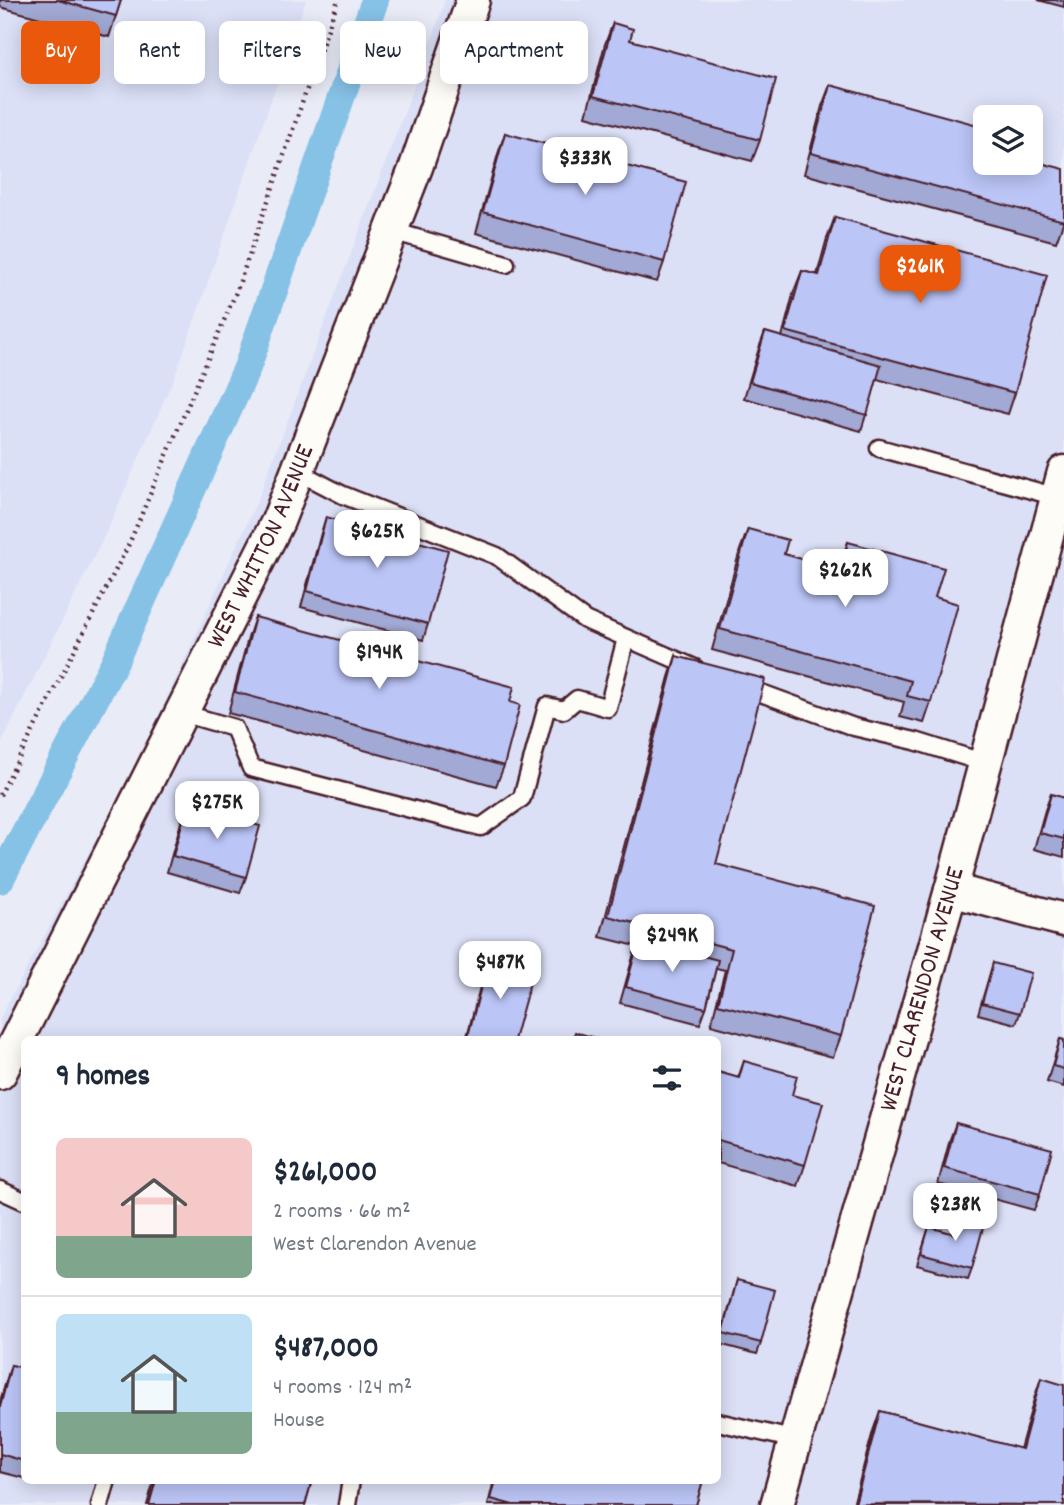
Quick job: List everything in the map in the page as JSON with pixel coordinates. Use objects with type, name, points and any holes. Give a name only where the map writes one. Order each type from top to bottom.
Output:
[{"type":"street","name":"WEST WHITTON AVENUE","points":[[0,1073],[278,521],[392,231],[474,0]]},
{"type":"street","name":"WEST CLARENDON AVENUE","points":[[777,1505],[951,890],[1060,484]]},
{"type":"street","points":[[951,890],[1064,920]]},
{"type":"lane","points":[[392,231],[506,264]]},
{"type":"lane","points":[[879,448],[1060,484]]},
{"type":"lane","points":[[297,471],[343,495],[497,556],[585,620],[705,672]]},
{"type":"lane","points":[[182,713],[234,729],[251,768],[481,827],[522,798],[547,706],[564,710],[577,699],[608,708],[626,638]]},
{"type":"lane","points":[[730,681],[855,727],[915,741],[985,763]]},
{"type":"lane","points":[[0,1190],[21,1200]]},
{"type":"lane","points":[[721,1423],[796,1440]]},
{"type":"lane","points":[[100,1505],[106,1484]]},
{"type":"lane","points":[[347,1505],[350,1484]]},
{"type":"path","points":[[0,795],[129,544],[237,290],[338,0]]},
{"type":"shaded area","points":[[0,0],[306,0],[299,21],[219,21],[219,84],[277,84],[177,371],[107,531],[0,746]]},
{"type":"shaded area","points":[[445,0],[1064,0],[1064,1505],[0,1505],[0,1018],[137,763],[258,499],[415,84],[426,84],[426,55]]},
{"type":"building","points":[[58,0],[121,0],[116,16]]},
{"type":"building","points":[[613,23],[633,29],[630,40],[776,79],[760,140],[593,96]]},
{"type":"building","points":[[830,85],[973,124],[973,175],[1043,175],[1043,164],[1064,169],[1064,221],[811,153]]},
{"type":"building","points":[[505,133],[686,182],[664,262],[483,212]]},
{"type":"building","points":[[835,217],[1047,275],[1015,393],[785,331],[802,271],[819,275]]},
{"type":"building","points":[[765,332],[881,365],[867,415],[750,382]]},
{"type":"building","points":[[326,517],[448,550],[428,624],[307,591]]},
{"type":"building","points":[[748,529],[788,540],[784,554],[840,570],[848,542],[944,568],[935,597],[958,604],[931,702],[907,696],[911,681],[720,629]]},
{"type":"building","points":[[255,617],[514,687],[510,702],[520,705],[504,766],[235,692]]},
{"type":"building","points":[[676,656],[765,679],[716,864],[875,906],[841,1036],[718,1004],[732,949],[608,916]]},
{"type":"building","points":[[1051,794],[1064,798],[1064,839],[1040,833]]},
{"type":"building","points":[[187,806],[260,826],[246,877],[173,856]]},
{"type":"building","points":[[639,939],[718,960],[706,1008],[626,987]]},
{"type":"building","points":[[489,956],[534,968],[515,1036],[468,1036]]},
{"type":"building","points":[[993,963],[1031,973],[1020,1013],[982,1003]]},
{"type":"building","points":[[1060,1039],[1064,1040],[1064,1069],[1053,1066]]},
{"type":"building","points":[[744,1061],[797,1076],[792,1095],[823,1103],[805,1165],[721,1141],[721,1073],[739,1078]]},
{"type":"building","points":[[956,1123],[1052,1149],[1040,1194],[944,1168]]},
{"type":"building","points":[[959,1218],[984,1224],[972,1268],[921,1254],[929,1227],[955,1234]]},
{"type":"building","points":[[737,1280],[775,1290],[761,1343],[723,1333]]},
{"type":"building","points":[[11,1365],[21,1367],[21,1460],[0,1454],[0,1407]]},
{"type":"building","points":[[1041,1378],[1064,1385],[1064,1505],[855,1504],[880,1411],[1022,1449]]},
{"type":"building","points":[[155,1484],[311,1484],[305,1505],[149,1505]]},
{"type":"building","points":[[495,1484],[702,1484],[696,1505],[513,1505],[491,1499]]},
{"type":"waterway","points":[[0,880],[114,663],[247,368],[375,0]]}]
